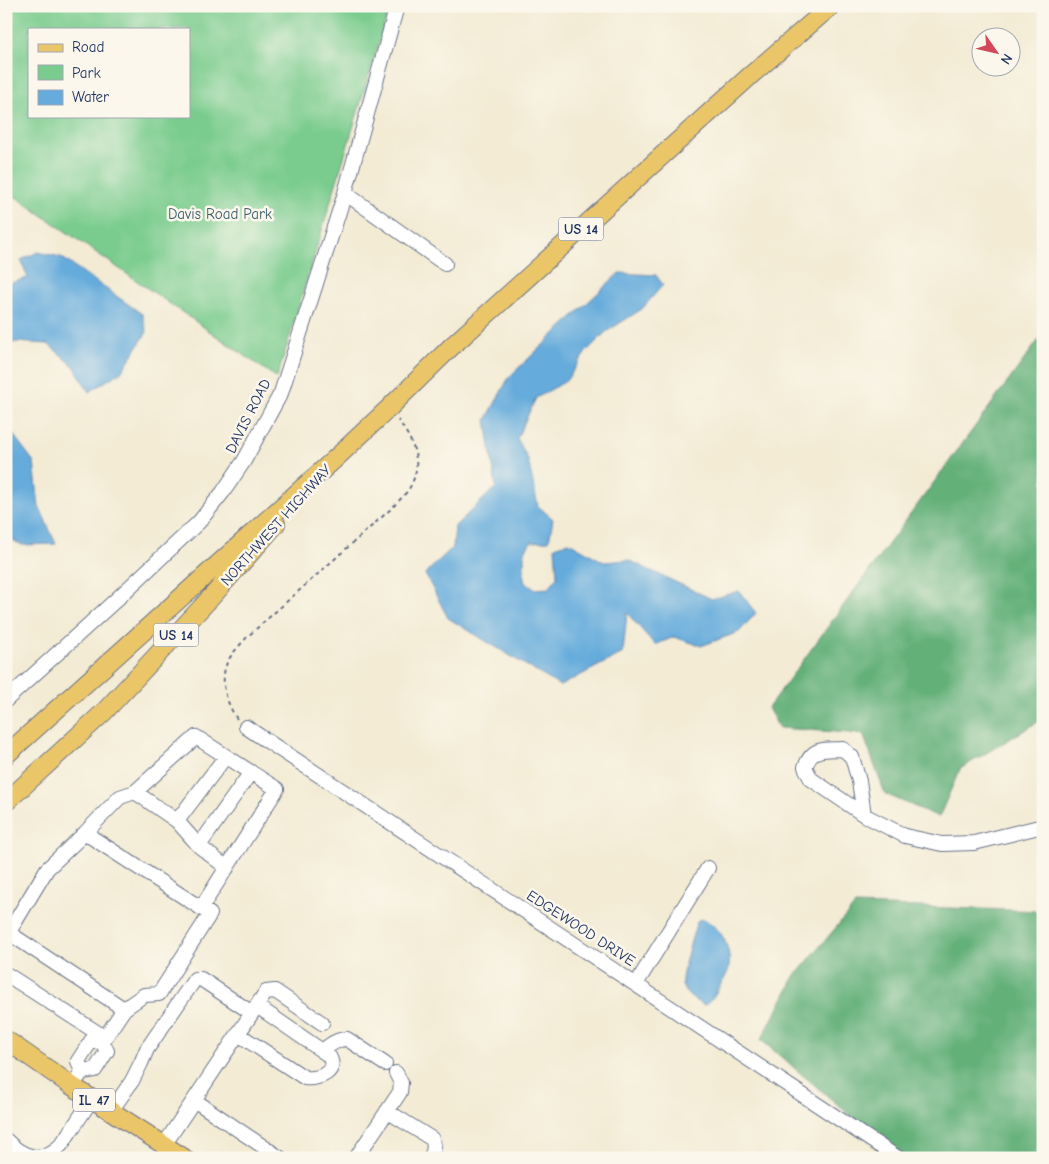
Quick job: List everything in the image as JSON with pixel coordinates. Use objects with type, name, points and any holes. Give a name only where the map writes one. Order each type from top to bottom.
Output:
[{"type":"main road","name":"US 14","points":[[337,457],[459,339],[831,6]]},
{"type":"main road","name":"NORTHWEST HIGHWAY","points":[[6,755],[337,457]]},
{"type":"main road","name":"NORTHWEST HIGHWAY","points":[[6,802],[103,713],[215,593],[337,457]]},
{"type":"main road","name":"IL 47","points":[[6,1040],[77,1079],[92,1099],[184,1158]]},
{"type":"street","name":"DAVIS ROAD","points":[[6,700],[200,522],[244,461],[281,393],[345,193],[397,6]]},
{"type":"street","points":[[345,193],[445,264]]},
{"type":"street","name":"EDGEWOOD DRIVE","points":[[246,727],[898,1158]]},
{"type":"street","points":[[124,1009],[8,935],[48,869],[120,797],[135,792],[196,737],[277,790],[200,908]]},
{"type":"street","points":[[864,815],[859,781],[852,756],[843,749],[818,751],[809,757],[805,767],[811,779],[864,815],[905,836],[942,844],[974,843],[1043,826]]},
{"type":"street","points":[[177,821],[226,756]]},
{"type":"street","points":[[198,846],[251,772]]},
{"type":"street","points":[[135,792],[177,821],[198,846],[227,868]]},
{"type":"street","points":[[85,833],[210,914],[159,994],[144,995],[124,1009],[103,1039]]},
{"type":"street","points":[[636,984],[708,868]]},
{"type":"street","points":[[6,974],[103,1039]]},
{"type":"street","points":[[112,1111],[132,1081],[147,1049],[195,979],[201,979],[322,1051],[330,1058],[331,1066],[328,1072],[321,1077],[305,1078],[238,1034]]},
{"type":"street","points":[[164,1145],[266,992],[275,991],[322,1022]]},
{"type":"street","points":[[77,1079],[78,1061],[91,1040],[103,1039]]},
{"type":"street","points":[[322,1051],[334,1042],[347,1039],[385,1064]]},
{"type":"street","points":[[356,1158],[400,1092],[402,1083],[396,1073]]},
{"type":"street","points":[[6,1140],[22,1154],[31,1158],[42,1157],[61,1145],[92,1099]]},
{"type":"street","points":[[194,1100],[271,1155]]},
{"type":"street","points":[[387,1111],[432,1139],[434,1149],[430,1158]]},
{"type":"path","points":[[246,727],[236,719],[226,698],[224,678],[228,661],[236,649],[392,508],[412,484],[417,458],[406,432],[389,408]]},
{"type":"green space","name":"Davis Road Park","points":[[6,6],[390,6],[277,378],[6,190]]},
{"type":"green space","points":[[1043,334],[1043,719],[960,769],[939,817],[885,794],[863,734],[779,728],[768,708]]},
{"type":"green space","points":[[855,905],[1043,911],[1043,1158],[907,1158],[857,1121],[761,1040],[795,976]]},
{"type":"water","points":[[38,252],[61,257],[142,314],[147,332],[122,371],[89,392],[74,366],[48,344],[15,342],[6,348],[6,285],[28,278],[21,260]]},
{"type":"water","points":[[619,273],[656,275],[663,285],[642,309],[606,332],[586,352],[566,381],[536,398],[517,438],[528,460],[538,506],[553,519],[549,541],[531,542],[524,553],[524,581],[534,589],[549,588],[557,577],[555,547],[569,542],[604,562],[628,560],[712,599],[739,591],[756,613],[739,632],[701,646],[674,637],[655,645],[627,613],[623,653],[560,686],[448,618],[425,574],[453,547],[455,526],[496,487],[486,420],[509,377]]},
{"type":"water","points":[[6,425],[34,462],[39,506],[56,544],[22,545],[6,537]]},
{"type":"water","points":[[699,919],[713,925],[718,930],[726,944],[729,960],[725,977],[713,997],[705,1005],[691,998],[682,985],[687,955]]}]
